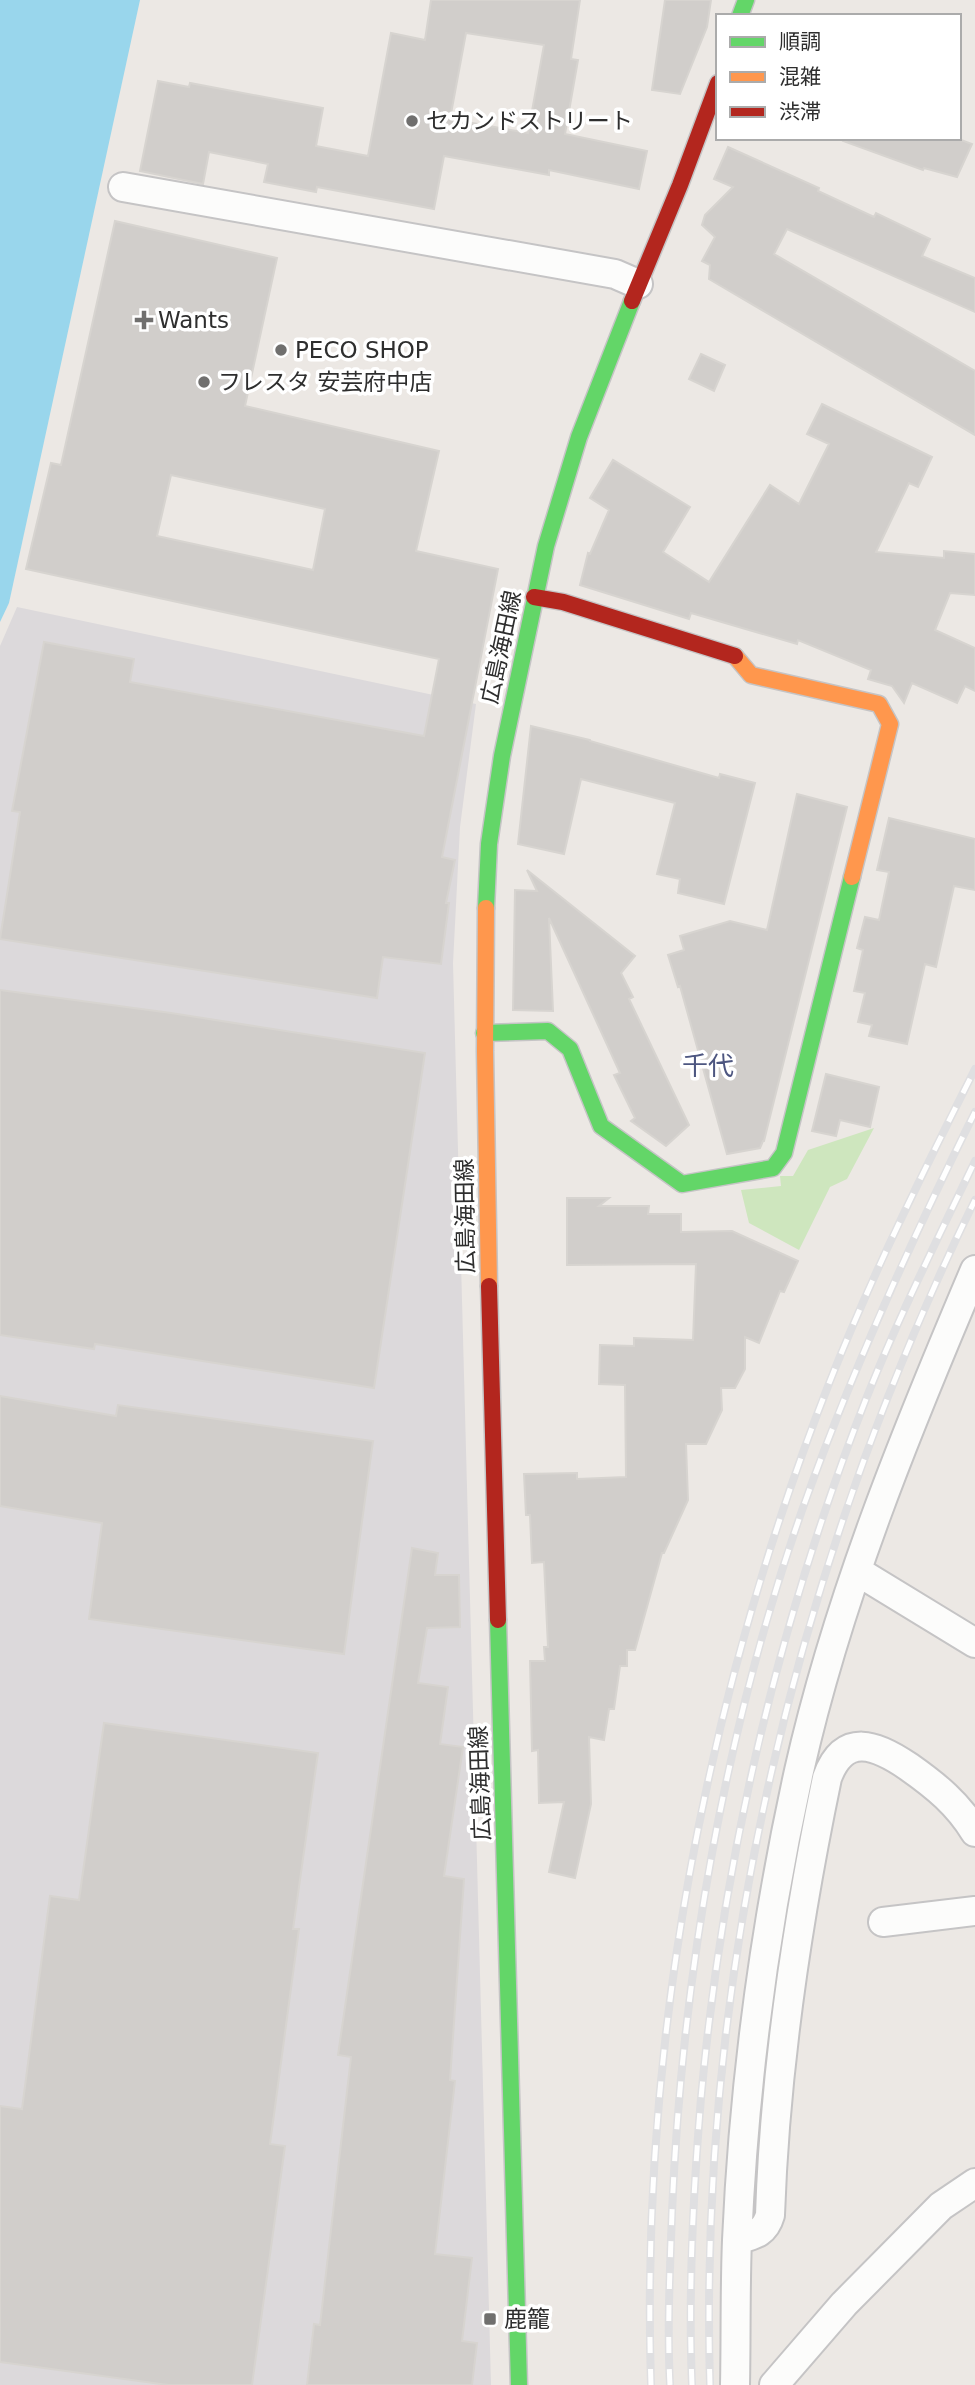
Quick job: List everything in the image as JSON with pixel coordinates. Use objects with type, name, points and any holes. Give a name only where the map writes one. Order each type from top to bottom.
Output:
[{"type":"main road","name":"広島海田線","points":[[519,2385],[484,1033],[487,874],[494,795],[534,597],[561,490],[638,284],[704,125],[716,89]]},
{"type":"main road","points":[[484,1033],[548,1031],[570,1049],[601,1126],[682,1184],[773,1168],[784,1153],[890,724],[879,704],[751,675],[737,657],[563,602],[534,597]]},
{"type":"street","points":[[123,187],[615,274],[638,284]]},
{"type":"street","points":[[735,2385],[737,2240],[749,2075],[759,1986],[800,1768],[857,1571],[916,1407],[975,1269]]},
{"type":"street","points":[[857,1571],[975,1643]]},
{"type":"street","points":[[737,2240],[761,2233],[768,2225],[770,2215],[778,2077],[790,1983],[806,1878],[832,1764],[854,1747],[868,1746],[882,1751],[937,1787],[973,1824]]},
{"type":"street","points":[[883,1922],[975,1911]]},
{"type":"street","points":[[774,2385],[844,2304],[941,2206],[975,2183]]},
{"type":"shaded area","points":[[17,607],[476,704],[460,827],[453,963],[491,2385],[0,2385],[0,646]]},
{"type":"green space","points":[[874,1128],[847,1179],[830,1187],[799,1250],[749,1223],[741,1190],[781,1186],[780,1176],[793,1176],[808,1150]]},
{"type":"water","points":[[0,0],[140,0],[9,603],[0,622]]},
{"type":"building","points":[[431,0],[580,0],[571,59],[578,60],[565,134],[647,151],[639,189],[549,170],[549,175],[444,156],[434,209],[317,187],[316,192],[264,182],[268,164],[209,152],[203,184],[140,171],[158,81],[189,87],[190,83],[323,108],[316,146],[368,156],[391,33],[425,40]],"holes":[[[466,33],[544,45],[528,133],[450,119]]]},
{"type":"building","points":[[665,0],[711,0],[707,27],[680,94],[652,90]]},
{"type":"building","points":[[961,140],[972,144],[957,177],[924,168],[923,170],[843,141]]},
{"type":"building","points":[[728,147],[819,188],[818,191],[874,217],[876,213],[930,239],[922,256],[975,278],[975,312],[787,229],[774,254],[975,371],[975,435],[709,279],[710,265],[702,261],[715,237],[702,225],[705,215],[733,187],[714,179]]},
{"type":"building","points":[[115,221],[277,258],[245,406],[439,451],[416,551],[498,569],[442,857],[455,860],[446,903],[449,903],[441,964],[383,957],[377,998],[0,939],[20,812],[12,811],[44,642],[134,659],[130,682],[424,736],[439,659],[26,569],[51,463],[61,465]],"holes":[[[171,475],[325,509],[313,570],[157,536]]]},
{"type":"building","points":[[701,354],[725,365],[714,391],[689,379]]},
{"type":"building","points":[[822,404],[932,457],[918,487],[909,483],[876,552],[944,558],[944,551],[975,554],[975,595],[950,593],[935,630],[975,648],[975,691],[965,686],[957,703],[912,683],[904,703],[892,686],[868,679],[871,670],[798,640],[797,644],[691,613],[689,619],[580,585],[588,553],[590,554],[609,510],[590,498],[613,460],[690,507],[663,552],[709,582],[770,485],[799,504],[829,444],[807,434]]},
{"type":"building","points":[[531,726],[590,740],[719,778],[720,774],[755,783],[724,904],[678,893],[680,879],[657,874],[675,803],[581,779],[564,854],[518,844]]},
{"type":"building","points":[[797,794],[847,807],[764,1141],[760,1148],[727,1154],[680,986],[678,987],[668,955],[684,950],[680,936],[730,921],[767,930]]},
{"type":"building","points":[[889,818],[975,839],[975,890],[954,886],[936,967],[925,964],[907,1044],[869,1036],[872,1025],[858,1022],[865,993],[854,991],[863,950],[857,948],[865,917],[879,920],[889,872],[877,870]]},
{"type":"building","points":[[527,870],[635,956],[621,973],[633,997],[629,999],[689,1125],[666,1146],[631,1121],[635,1118],[614,1075],[620,1073],[549,918],[553,1011],[513,1010],[515,890],[537,891]]},
{"type":"building","points":[[0,990],[171,1013],[425,1053],[374,1388],[95,1344],[94,1349],[0,1335]]},
{"type":"building","points":[[826,1074],[879,1087],[870,1127],[840,1120],[836,1136],[812,1131]]},
{"type":"building","points":[[567,1198],[609,1198],[599,1206],[649,1206],[648,1214],[681,1214],[681,1232],[732,1231],[798,1261],[784,1292],[780,1291],[759,1343],[745,1337],[745,1369],[735,1388],[721,1388],[722,1410],[706,1444],[686,1444],[688,1500],[662,1553],[635,1650],[627,1650],[627,1666],[620,1666],[614,1709],[609,1709],[604,1740],[589,1737],[591,1804],[575,1878],[549,1872],[564,1802],[539,1803],[538,1750],[532,1751],[530,1661],[545,1661],[544,1647],[548,1647],[544,1562],[532,1563],[530,1515],[526,1515],[524,1474],[577,1473],[577,1479],[626,1477],[625,1385],[599,1384],[600,1345],[634,1346],[634,1338],[693,1340],[696,1264],[567,1265]]},
{"type":"building","points":[[0,1396],[116,1416],[118,1405],[373,1441],[344,1654],[89,1619],[102,1523],[0,1506]]},
{"type":"building","points":[[412,1548],[438,1553],[435,1575],[459,1575],[460,1627],[427,1628],[418,1683],[448,1687],[440,1744],[463,1747],[444,1876],[464,1879],[450,2080],[455,2081],[435,2254],[472,2258],[462,2341],[477,2343],[472,2385],[307,2385],[314,2324],[320,2325],[351,2057],[338,2055]]},
{"type":"building","points":[[104,1723],[318,1753],[293,1929],[299,1929],[270,2144],[285,2146],[252,2385],[168,2385],[0,2362],[0,2106],[22,2109],[50,1896],[79,1900]]},
{"type":"railway","points":[[651,2385],[650,2257],[657,2130],[670,2002],[689,1874],[716,1748],[748,1624],[786,1501],[830,1381],[917,1185],[975,1069]]},
{"type":"railway","points":[[670,2385],[669,2321],[677,2122],[697,1942],[730,1763],[752,1674],[805,1502],[884,1304],[975,1112]]},
{"type":"railway","points":[[692,2385],[692,2242],[701,2098],[724,1919],[759,1743],[806,1569],[866,1399],[918,1279],[975,1161]]},
{"type":"railway","points":[[710,2385],[711,2231],[721,2078],[741,1927],[770,1776],[809,1628],[856,1482],[911,1339],[975,1200]]},
{"type":"traffic: fast","points":[[741,14],[746,0]]},
{"type":"traffic: fast","points":[[486,908],[489,844],[502,756],[546,546],[579,437],[632,301]]},
{"type":"traffic: fast","points":[[484,1033],[548,1031],[570,1049],[601,1126],[682,1184],[773,1168],[784,1153],[852,877]]},
{"type":"traffic: fast","points":[[498,1620],[519,2385]]},
{"type":"traffic: slow","points":[[735,656],[751,675],[879,704],[890,724],[852,877]]},
{"type":"traffic: slow","points":[[486,908],[485,1051],[489,1286]]},
{"type":"traffic: jam","points":[[632,301],[716,88]]},
{"type":"traffic: jam","points":[[534,597],[563,602],[735,656]]},
{"type":"traffic: jam","points":[[489,1286],[498,1620]]},
{"type":"place","name":"セカンドストリート","points":[[412,121]]},
{"type":"place","name":"Wants","points":[[144,320]]},
{"type":"place","name":"PECO SHOP","points":[[281,350]]},
{"type":"place","name":"フレスタ 安芸府中店","points":[[204,382]]},
{"type":"place","name":"鹿籠","points":[[490,2319]]},
{"type":"district","name":"千代","points":[[708,1066]]}]
